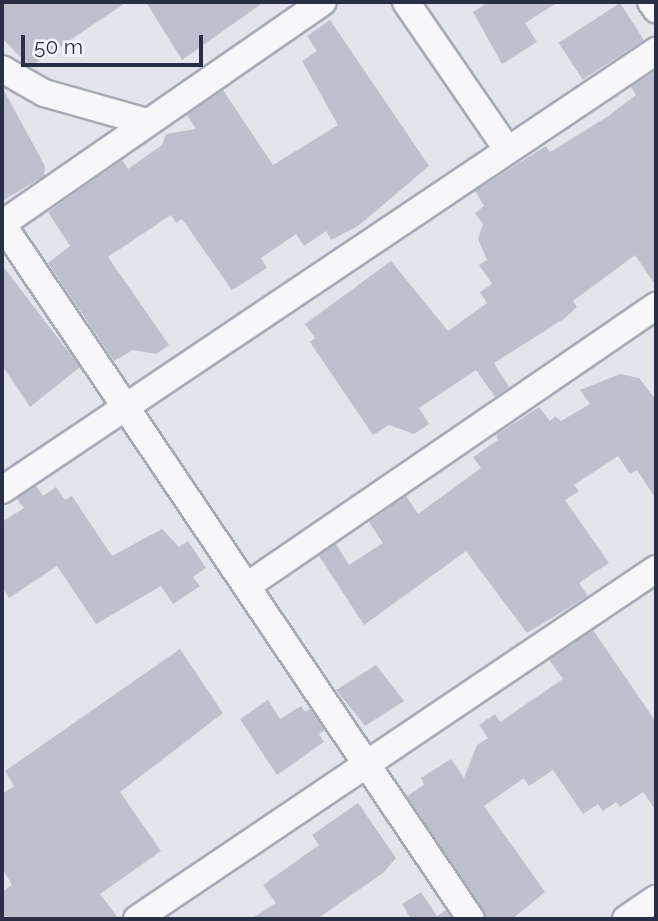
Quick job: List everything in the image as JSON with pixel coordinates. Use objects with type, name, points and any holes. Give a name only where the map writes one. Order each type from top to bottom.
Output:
[{"type":"street","points":[[323,2],[143,121],[2,224],[471,919]]},
{"type":"street","points":[[406,2],[507,149]]},
{"type":"street","points":[[651,2],[656,9]]},
{"type":"street","points":[[2,490],[656,51]]},
{"type":"street","points":[[2,69],[44,93],[143,121]]},
{"type":"street","points":[[247,586],[656,306]]},
{"type":"street","points":[[137,919],[368,766],[656,569]]},
{"type":"street","points":[[626,919],[656,899]]},
{"type":"building","points":[[2,2],[127,2],[30,67],[2,38]]},
{"type":"building","points":[[146,2],[264,2],[182,60]]},
{"type":"building","points":[[488,2],[558,2],[525,23],[537,42],[502,64],[473,12]]},
{"type":"building","points":[[620,3],[644,40],[583,80],[559,43]]},
{"type":"building","points":[[330,20],[429,166],[358,226],[331,240],[326,231],[304,246],[296,234],[261,258],[267,268],[232,290],[182,219],[176,223],[171,215],[108,257],[169,345],[156,354],[133,350],[114,361],[48,263],[70,246],[48,212],[122,160],[128,169],[162,145],[166,134],[196,129],[187,115],[223,90],[273,165],[338,125],[302,61],[317,51],[307,36]]},
{"type":"building","points":[[655,71],[656,286],[635,255],[573,301],[577,307],[565,318],[494,363],[509,387],[495,397],[476,370],[419,408],[429,424],[414,434],[389,425],[373,435],[310,342],[315,338],[305,324],[391,261],[448,331],[487,303],[480,292],[492,284],[479,265],[487,260],[478,239],[483,224],[475,213],[484,206],[475,191],[546,146],[550,152],[607,117],[636,95],[631,87]]},
{"type":"building","points":[[2,87],[45,166],[44,176],[2,201]]},
{"type":"building","points":[[2,265],[80,367],[30,407],[2,365]]},
{"type":"building","points":[[620,374],[639,378],[656,400],[656,499],[637,470],[630,474],[618,456],[574,485],[579,491],[565,500],[609,563],[579,583],[588,596],[527,633],[466,551],[364,625],[319,556],[336,544],[349,565],[383,543],[369,522],[406,496],[418,514],[481,468],[473,457],[498,440],[496,435],[539,407],[550,421],[555,416],[561,421],[590,404],[580,390]]},
{"type":"building","points":[[36,486],[43,496],[56,487],[65,500],[72,496],[112,556],[162,529],[179,547],[188,541],[206,568],[193,577],[200,586],[173,604],[161,586],[96,624],[57,566],[9,598],[2,587],[2,522],[24,508],[17,499]]},
{"type":"building","points":[[593,630],[656,722],[656,811],[643,792],[620,807],[616,802],[603,811],[598,804],[583,814],[553,770],[529,786],[524,778],[484,806],[545,892],[512,919],[487,919],[407,796],[424,785],[421,778],[451,759],[464,778],[477,745],[488,738],[479,725],[495,714],[500,722],[563,679],[549,660]]},
{"type":"building","points":[[180,649],[223,713],[120,792],[161,851],[100,894],[119,919],[2,919],[2,892],[12,885],[2,868],[2,794],[14,786],[5,771]]},
{"type":"building","points":[[376,665],[404,701],[365,726],[336,690]]},
{"type":"building","points":[[268,700],[280,719],[301,706],[305,712],[310,709],[325,730],[319,734],[324,742],[277,775],[240,719]]},
{"type":"building","points":[[358,803],[396,858],[383,873],[317,919],[251,919],[276,903],[263,885],[319,845],[312,835]]},
{"type":"building","points":[[421,892],[437,916],[446,910],[452,919],[411,919],[402,904]]}]
